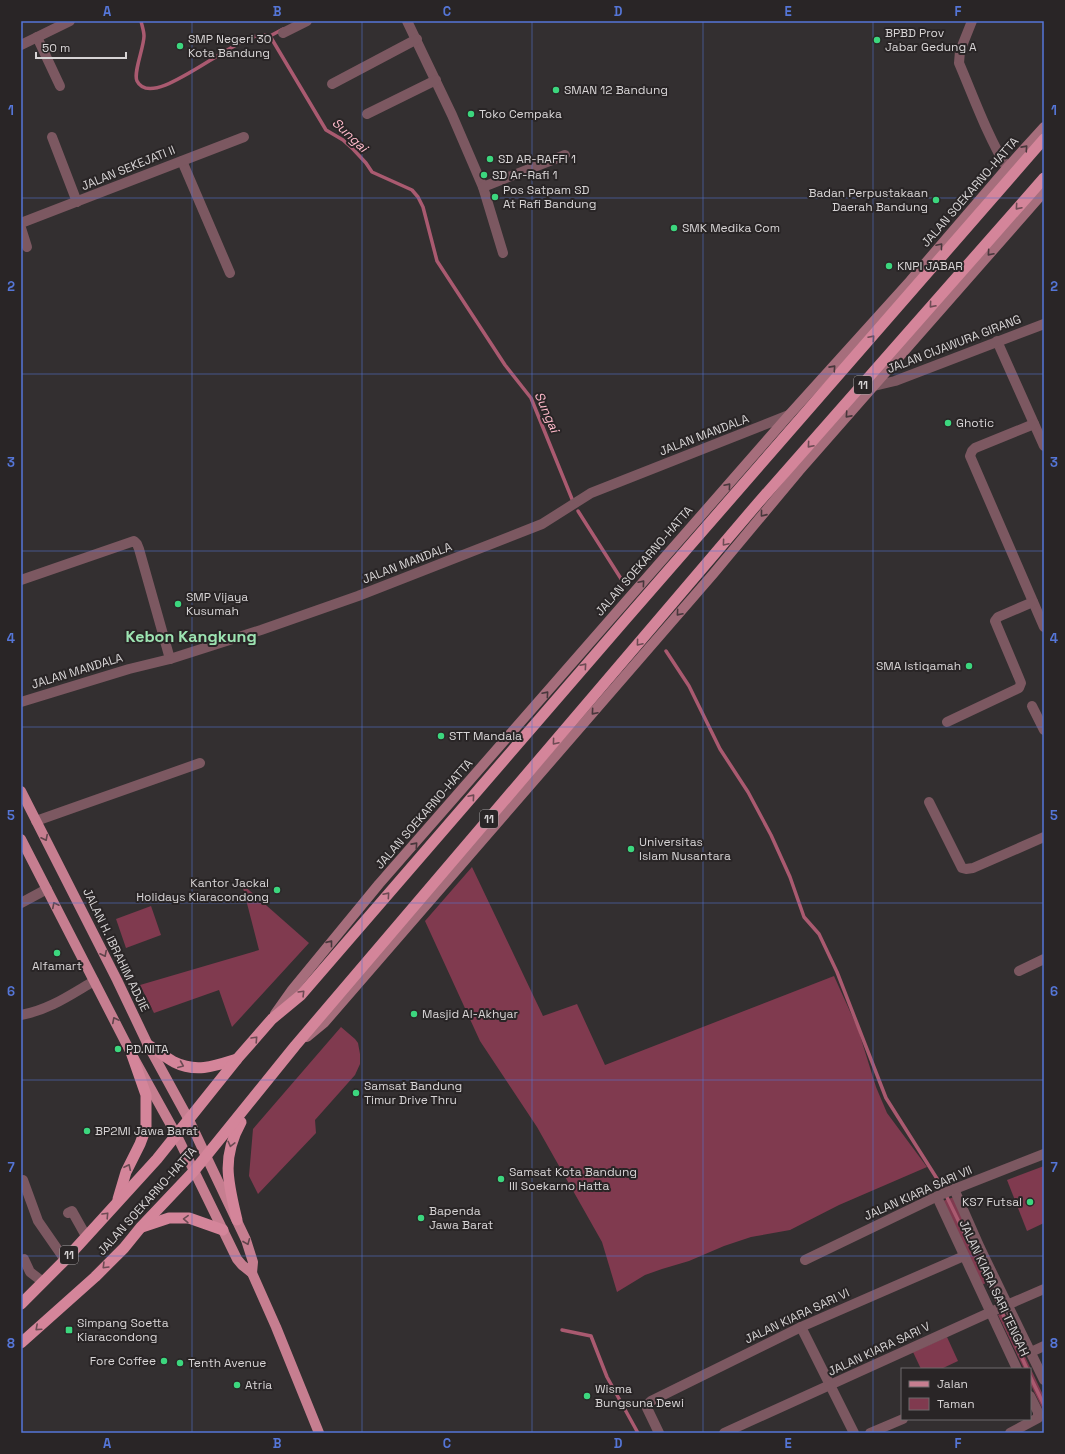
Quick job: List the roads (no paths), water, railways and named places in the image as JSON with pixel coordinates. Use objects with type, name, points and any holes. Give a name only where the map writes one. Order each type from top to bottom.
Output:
[{"type":"highway","name":"JALAN SOEKARNO-HATTA","points":[[21,1304],[65,1260],[157,1159],[177,1136],[237,1059],[272,1019],[301,995],[625,620],[881,320],[1044,140]]},
{"type":"highway","name":"JALAN SOEKARNO-HATTA","points":[[21,1343],[124,1248],[194,1171],[295,1046],[758,503],[1044,178]]},
{"type":"highway","points":[[148,1045],[173,1061],[190,1068],[213,1067],[237,1059]]},
{"type":"highway","points":[[116,1204],[126,1172],[146,1128],[146,1095],[132,1055]]},
{"type":"highway","points":[[237,1220],[228,1182],[228,1158],[234,1135],[264,1086]]},
{"type":"highway","points":[[141,1228],[169,1218],[189,1218],[223,1230]]},
{"type":"main road","name":"JALAN SOEKARNO-HATTA","points":[[272,1019],[292,990],[379,884],[789,416],[881,320],[1007,168],[1044,127]]},
{"type":"main road","name":"JALAN SOEKARNO-HATTA","points":[[295,1046],[324,1023],[709,579],[799,471],[1044,192]]},
{"type":"main road","name":"JALAN H. IBRAHIM ADJIE","points":[[21,791],[117,980],[148,1045],[189,1120],[237,1220],[251,1253],[253,1262],[252,1273]]},
{"type":"main road","points":[[21,839],[132,1055],[177,1136],[237,1259],[242,1266],[252,1273],[276,1327],[319,1433]]},
{"type":"street","points":[[283,33],[307,21]]},
{"type":"street","points":[[407,21],[436,80],[483,187],[503,253]]},
{"type":"street","points":[[972,21],[960,51],[959,63],[997,152],[1007,168]]},
{"type":"street","points":[[21,45],[66,22]]},
{"type":"street","points":[[37,37],[60,86]]},
{"type":"street","points":[[332,84],[416,38]]},
{"type":"street","points":[[367,114],[436,80]]},
{"type":"street","points":[[52,137],[77,202]]},
{"type":"street","name":"JALAN SEKEJATI II","points":[[21,223],[244,137]]},
{"type":"street","points":[[483,187],[565,155]]},
{"type":"street","points":[[182,161],[230,272]]},
{"type":"street","points":[[21,228],[27,247]]},
{"type":"street","name":"JALAN CIJAWURA GIRANG","points":[[874,386],[895,381],[1044,324]]},
{"type":"street","points":[[997,342],[1044,446]]},
{"type":"street","name":"JALAN MANDALA","points":[[21,702],[129,669],[170,659],[261,630],[358,596],[542,524],[590,493],[789,416]]},
{"type":"street","points":[[1034,424],[975,448],[970,456],[1044,627]]},
{"type":"street","points":[[21,580],[134,541],[139,549],[170,659]]},
{"type":"street","points":[[947,722],[1019,688],[1021,684],[1019,678],[995,621],[998,617],[1033,602]]},
{"type":"street","points":[[1032,706],[1044,730]]},
{"type":"street","points":[[36,821],[200,763]]},
{"type":"street","points":[[929,802],[962,868],[966,870],[1044,837]]},
{"type":"street","points":[[21,902],[47,889]]},
{"type":"street","points":[[1018,971],[1044,960]]},
{"type":"street","points":[[21,1015],[46,1008],[64,1000],[94,981]]},
{"type":"street","name":"JALAN KIARA SARI VII","points":[[805,1260],[945,1193],[1044,1154]]},
{"type":"street","points":[[21,1181],[23,1180],[38,1221],[65,1260]]},
{"type":"street","name":"JALAN KIARA SARI TENGAH","points":[[945,1193],[964,1256],[1031,1352],[1044,1380]]},
{"type":"street","name":"JALAN KIARA SARI TENGAH","points":[[945,1193],[999,1308],[1017,1368]]},
{"type":"street","points":[[68,1213],[72,1211],[86,1236]]},
{"type":"street","name":"JALAN KIARA SARI VI","points":[[659,1433],[647,1408],[647,1404],[650,1401],[801,1327],[964,1256]]},
{"type":"street","points":[[24,1259],[30,1272],[43,1282]]},
{"type":"street","name":"JALAN KIARA SARI V","points":[[724,1433],[1044,1289]]},
{"type":"street","points":[[801,1327],[854,1433]]},
{"type":"street","points":[[1031,1352],[1044,1346]]},
{"type":"street","points":[[1010,1433],[1038,1418],[1038,1412],[1031,1398]]},
{"type":"street","points":[[870,1433],[901,1420]]},
{"type":"waterway","name":"Sungai","points":[[141,21],[144,36],[136,77],[137,81],[147,88],[161,86],[180,78],[241,42],[258,36],[270,36],[326,130],[343,140],[353,149],[372,172],[412,190],[418,197],[423,207],[437,261],[505,365],[531,398],[572,499]]},
{"type":"waterway","points":[[270,36],[283,29]]},
{"type":"waterway","points":[[578,511],[625,585]]},
{"type":"waterway","points":[[666,651],[689,686],[720,749],[748,792],[771,835],[790,877],[804,917],[819,934],[837,972],[886,1098],[941,1185],[993,1292],[1027,1368]]},
{"type":"waterway","points":[[562,1330],[591,1336],[607,1377],[638,1433]]},
{"type":"waterway","points":[[1031,1378],[1044,1405]]},
{"type":"place","name":"BPBD Prov Jabar Gedung A","points":[[877,40]]},
{"type":"place","name":"SMP Negeri 30 Kota Bandung","points":[[180,46]]},
{"type":"place","name":"SMAN 12 Bandung","points":[[556,90]]},
{"type":"place","name":"Toko Cempaka","points":[[471,114]]},
{"type":"place","name":"SD AR-RAFFI 1","points":[[490,159]]},
{"type":"place","name":"SD Ar-Rafi 1","points":[[484,175]]},
{"type":"place","name":"Pos Satpam SD At Rafi Bandung","points":[[495,197]]},
{"type":"place","name":"Badan Perpustakaan Daerah Bandung","points":[[936,200]]},
{"type":"place","name":"SMK Medika Com","points":[[674,228]]},
{"type":"place","name":"KNPI JABAR","points":[[889,266]]},
{"type":"place","name":"Ghotic","points":[[948,423]]},
{"type":"place","name":"SMP Vijaya Kusumah","points":[[178,604]]},
{"type":"place","name":"SMA Istiqamah","points":[[969,666]]},
{"type":"place","name":"STT Mandala","points":[[441,736]]},
{"type":"place","name":"Universitas Islam Nusantara","points":[[631,849]]},
{"type":"place","name":"Kantor Jackal Holidays Kiaracondong","points":[[277,890]]},
{"type":"place","name":"Alfamart","points":[[57,953]]},
{"type":"place","name":"Masjid Al-Akhyar","points":[[414,1014]]},
{"type":"place","name":"PD.NITA","points":[[118,1049]]},
{"type":"place","name":"Samsat Bandung Timur Drive Thru","points":[[356,1093]]},
{"type":"place","name":"BP2MI Jawa Barat","points":[[87,1131]]},
{"type":"place","name":"Samsat Kota Bandung III Soekarno Hatta","points":[[501,1179]]},
{"type":"place","name":"KS7 Futsal","points":[[1030,1202]]},
{"type":"place","name":"Bapenda Jawa Barat","points":[[421,1218]]},
{"type":"place","name":"Simpang Soetta Kiaracondong","points":[[69,1330]]},
{"type":"place","name":"Fore Coffee","points":[[164,1361]]},
{"type":"place","name":"Tenth Avenue","points":[[180,1363]]},
{"type":"place","name":"Atria","points":[[237,1385]]},
{"type":"place","name":"Wisma Bungsuna Dewi","points":[[587,1396]]},
{"type":"district","name":"Kebon Kangkung","points":[[191,636]]}]
